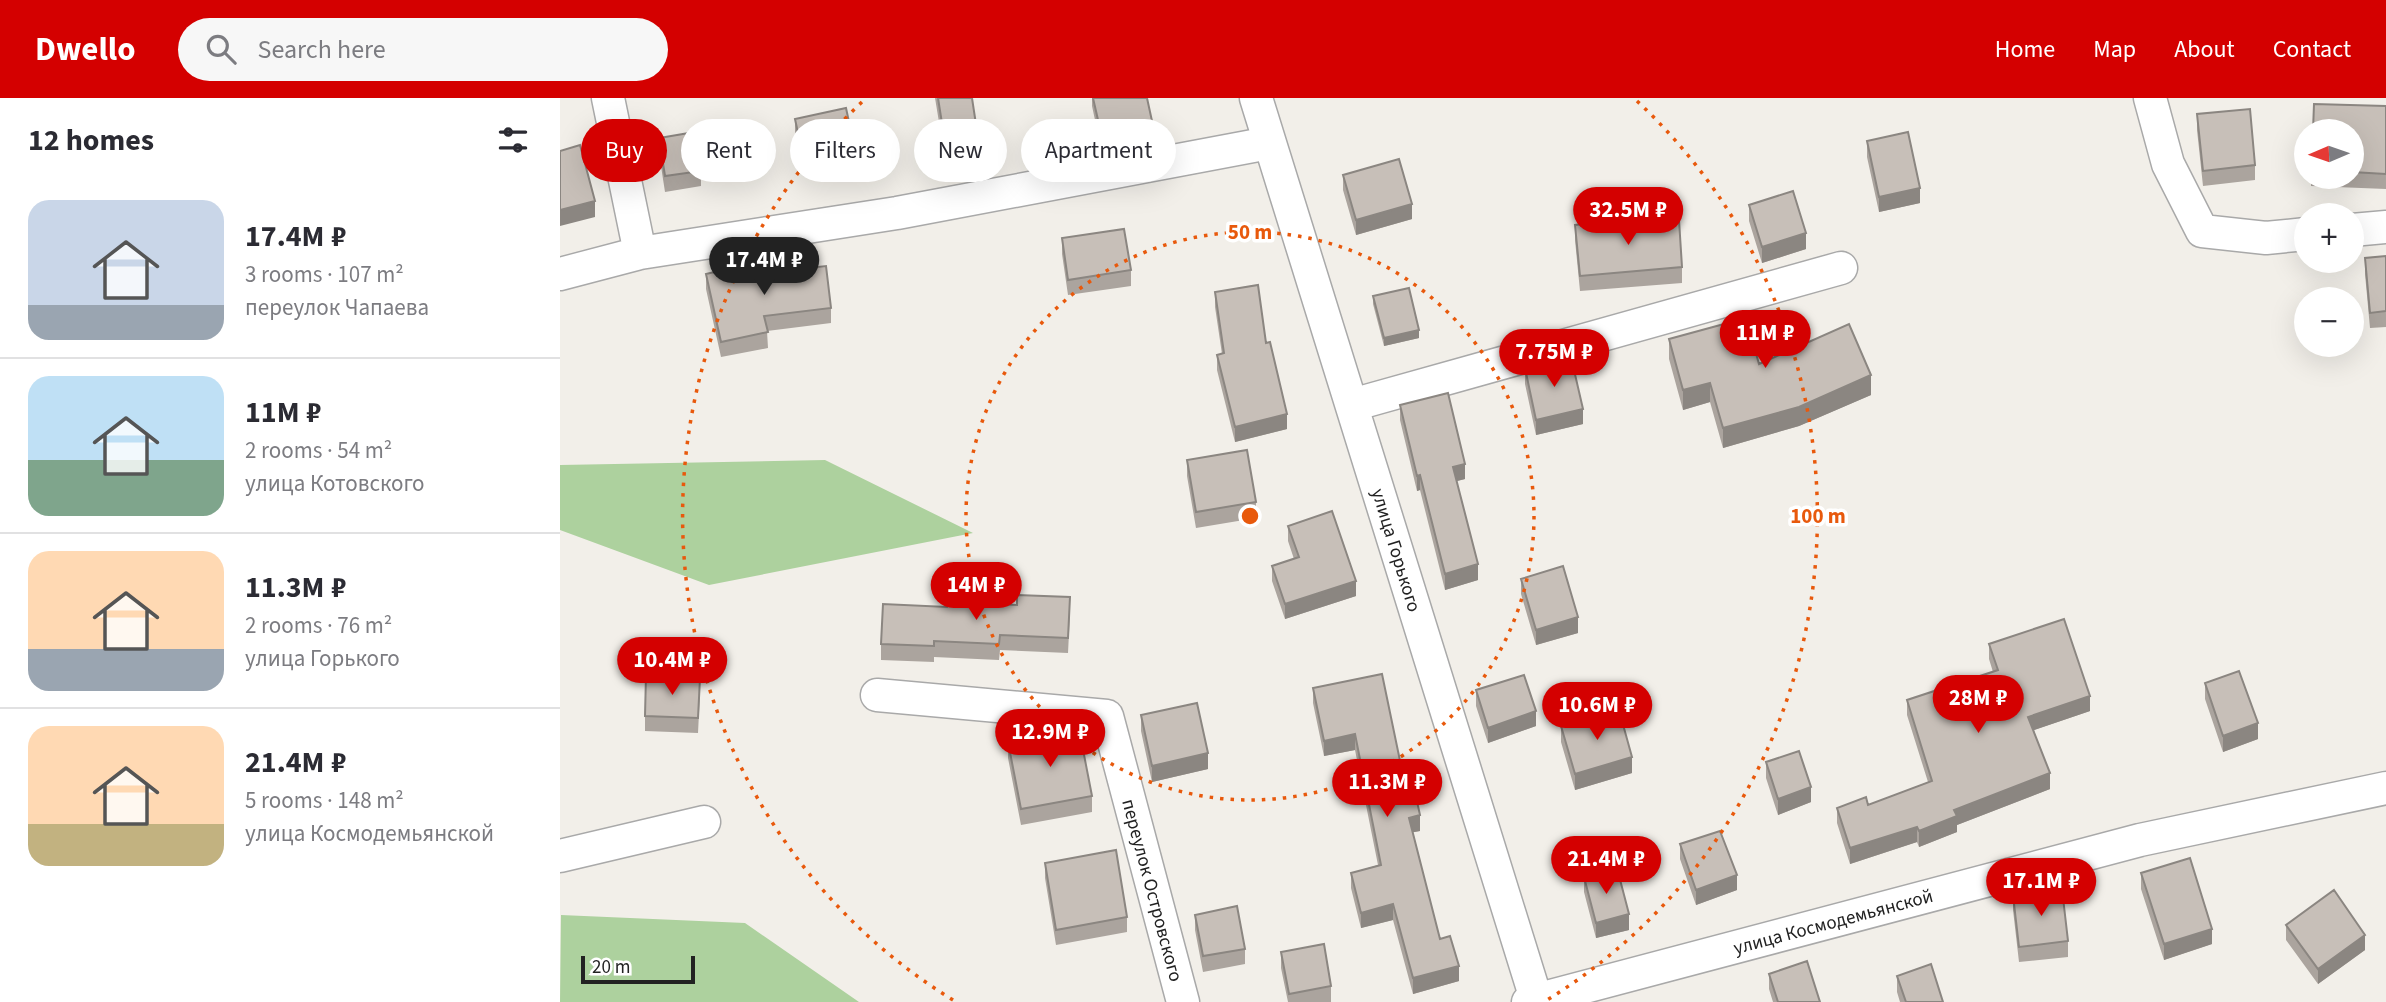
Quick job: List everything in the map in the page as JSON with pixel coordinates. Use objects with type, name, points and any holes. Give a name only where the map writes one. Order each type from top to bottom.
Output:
[{"type":"street","points":[[608,98],[640,253]]},
{"type":"street","name":"улица Горького","points":[[1256,98],[1533,1001]]},
{"type":"street","points":[[2150,98],[2168,164],[2202,231],[2266,238],[2294,235]]},
{"type":"street","points":[[560,274],[640,253],[897,213],[1269,143]]},
{"type":"street","points":[[2364,229],[2386,227]]},
{"type":"street","points":[[1352,405],[1842,268]]},
{"type":"street","name":"переулок Островского","points":[[877,695],[1107,716],[1183,1002]]},
{"type":"street","name":"улица Космодемьянской","points":[[1533,1001],[2140,840],[2383,798]]},
{"type":"street","points":[[560,856],[704,821]]},
{"type":"green space","points":[[825,460],[973,533],[709,585],[560,530],[560,465]]},
{"type":"green space","points":[[561,915],[745,923],[859,1002],[560,1002]]},
{"type":"building","points":[[938,98],[972,98],[975,119],[941,119]]},
{"type":"building","points":[[1093,98],[1147,98],[1152,119],[1098,119]]},
{"type":"building","points":[[2314,104],[2386,106],[2386,174],[2364,173],[2364,119],[2313,119]]},
{"type":"building","points":[[846,108],[848,119],[795,119]]},
{"type":"building","points":[[2250,109],[2255,165],[2203,171],[2197,114]]},
{"type":"building","points":[[1908,132],[1920,188],[1879,197],[1867,141]]},
{"type":"building","points":[[681,134],[681,174],[667,176],[667,137]]},
{"type":"building","points":[[580,145],[581,182],[590,182],[595,201],[560,210],[560,151]]},
{"type":"building","points":[[1399,159],[1412,204],[1356,220],[1343,175]]},
{"type":"building","points":[[1793,191],[1806,233],[1762,247],[1749,205]]},
{"type":"building","points":[[1624,220],[1624,223],[1679,220],[1682,267],[1580,276],[1575,225]]},
{"type":"building","points":[[1124,229],[1131,270],[1068,280],[1062,238]]},
{"type":"building","points":[[2386,256],[2386,311],[2370,313],[2365,258]]},
{"type":"building","points":[[752,263],[755,274],[826,266],[831,308],[764,316],[768,332],[721,342],[706,274]]},
{"type":"building","points":[[1258,285],[1266,343],[1270,342],[1287,414],[1235,427],[1217,355],[1224,353],[1215,292]]},
{"type":"building","points":[[1409,288],[1419,330],[1384,338],[1373,296]]},
{"type":"building","points":[[1746,318],[1759,364],[1849,324],[1871,375],[1799,407],[1723,428],[1710,383],[1683,390],[1669,339]]},
{"type":"building","points":[[1571,357],[1583,409],[1536,420],[1525,368]]},
{"type":"building","points":[[1448,393],[1465,464],[1453,467],[1478,564],[1445,574],[1400,405]]},
{"type":"building","points":[[1247,450],[1256,502],[1196,512],[1187,460]]},
{"type":"building","points":[[1332,511],[1356,581],[1285,604],[1272,566],[1299,557],[1288,526]]},
{"type":"building","points":[[1563,566],[1578,617],[1536,630],[1521,579]]},
{"type":"building","points":[[1017,595],[1070,597],[1068,638],[1000,635],[999,644],[934,641],[934,646],[881,644],[883,604],[947,607],[948,602],[1017,605]]},
{"type":"building","points":[[2064,619],[2090,696],[2028,717],[2050,773],[1954,810],[1957,816],[1919,831],[1917,827],[1850,848],[1837,808],[1866,797],[1868,805],[1932,781],[1907,700],[1998,670],[1989,644]]},
{"type":"building","points":[[2239,671],[2258,723],[2223,736],[2205,683]]},
{"type":"building","points":[[1382,674],[1404,780],[1412,779],[1420,815],[1409,818],[1440,939],[1450,936],[1459,966],[1413,978],[1393,904],[1361,913],[1351,873],[1381,865],[1355,734],[1324,741],[1313,688]]},
{"type":"building","points":[[646,675],[700,678],[698,718],[645,716]]},
{"type":"building","points":[[1524,675],[1536,711],[1488,728],[1476,690]]},
{"type":"building","points":[[1197,703],[1208,753],[1152,766],[1141,715]]},
{"type":"building","points":[[1619,710],[1632,757],[1575,774],[1561,726]]},
{"type":"building","points":[[1079,729],[1092,796],[1021,809],[1008,742]]},
{"type":"building","points":[[1799,751],[1811,787],[1778,799],[1766,762]]},
{"type":"building","points":[[1720,831],[1737,875],[1696,890],[1680,844]]},
{"type":"building","points":[[1116,850],[1127,917],[1056,930],[1045,863]]},
{"type":"building","points":[[2190,858],[2212,929],[2164,944],[2141,873]]},
{"type":"building","points":[[1617,868],[1629,914],[1596,923],[1584,877]]},
{"type":"building","points":[[2062,889],[2068,941],[2019,947],[2013,895]]},
{"type":"building","points":[[2334,890],[2365,935],[2318,969],[2286,925]]},
{"type":"building","points":[[1237,906],[1245,949],[1203,956],[1195,915]]},
{"type":"building","points":[[1324,944],[1331,986],[1289,994],[1281,952]]},
{"type":"building","points":[[1807,961],[1820,1002],[1778,1002],[1769,974]]},
{"type":"building","points":[[1931,964],[1943,1002],[1906,1002],[1897,976]]}]
